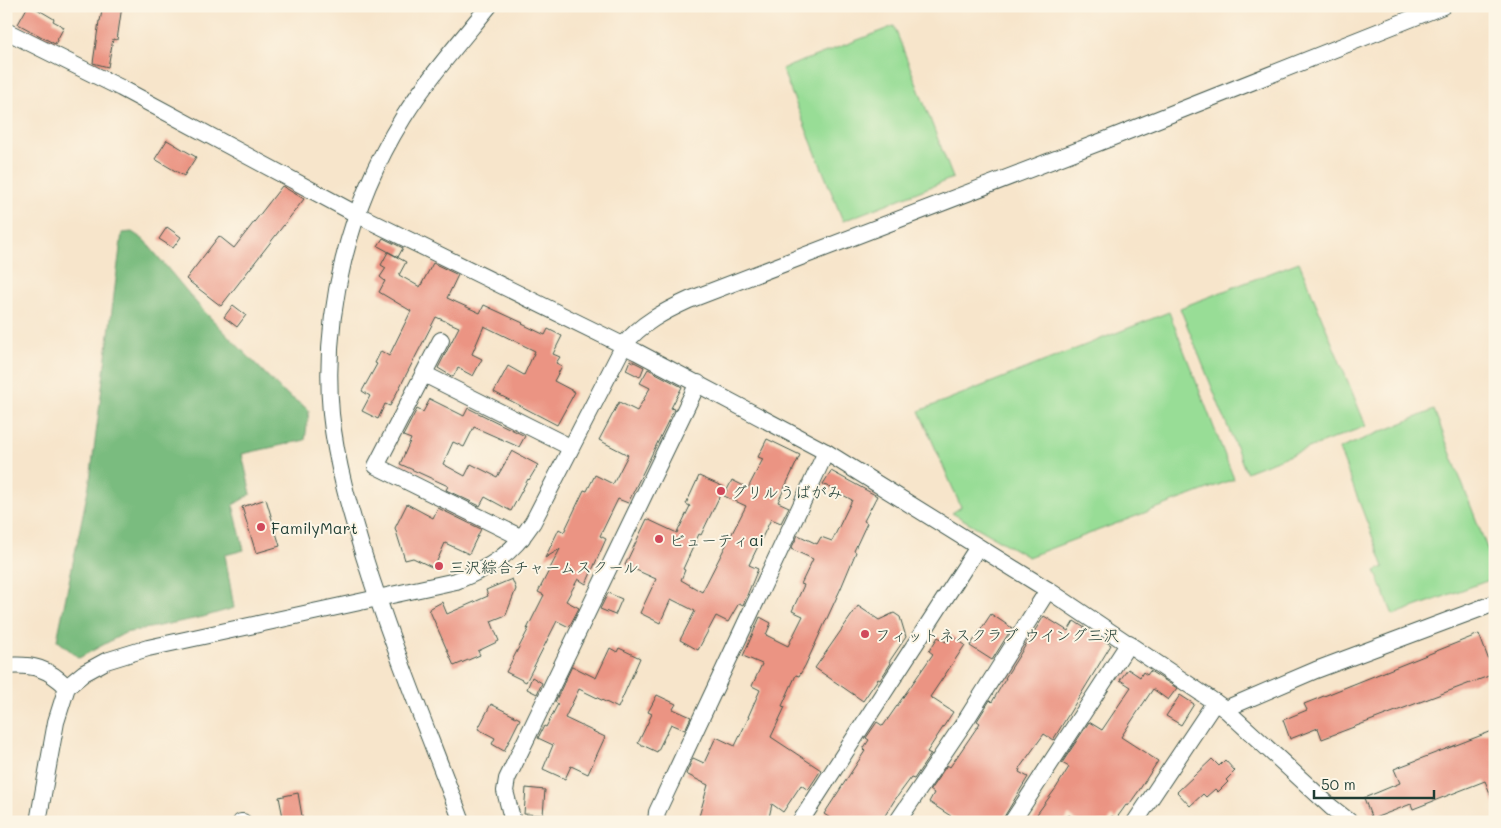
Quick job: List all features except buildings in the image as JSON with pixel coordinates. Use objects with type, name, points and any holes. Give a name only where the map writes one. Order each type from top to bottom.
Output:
[{"type":"street","points":[[462,822],[377,598],[346,498],[331,414],[330,374],[332,330],[340,276],[356,214],[380,160],[402,119],[434,73],[489,6]]},
{"type":"street","points":[[38,822],[56,722],[67,688],[84,672],[106,661],[148,648],[456,582],[477,573],[510,552],[533,522],[624,345],[633,334],[667,310],[1443,6]]},
{"type":"street","points":[[6,31],[121,88],[356,214],[624,345],[826,452],[1048,590],[1220,706],[1350,822]]},
{"type":"street","points":[[441,340],[376,466],[522,538]]},
{"type":"street","points":[[424,374],[570,447]]},
{"type":"street","points":[[513,822],[505,791],[507,779],[698,383]]},
{"type":"street","points":[[656,822],[657,812],[826,452]]},
{"type":"street","points":[[800,822],[978,547]]},
{"type":"street","points":[[897,822],[966,720],[1048,590]]},
{"type":"street","points":[[1135,822],[1220,706],[1495,603]]},
{"type":"street","points":[[1012,822],[1129,643]]},
{"type":"street","points":[[6,666],[36,667],[54,674],[67,688]]},
{"type":"green space","points":[[894,26],[953,178],[843,221],[782,69]]},
{"type":"green space","points":[[132,232],[144,240],[200,307],[282,391],[309,410],[305,440],[242,454],[251,494],[233,505],[244,550],[225,555],[234,608],[203,617],[125,633],[79,658],[57,640],[90,480],[122,233]]},
{"type":"green space","points":[[1299,262],[1366,426],[1246,472],[1180,308]]},
{"type":"green space","points":[[1169,312],[1234,479],[1028,557],[952,513],[961,507],[919,411]]},
{"type":"green space","points":[[1434,410],[1495,569],[1495,578],[1393,615],[1375,571],[1384,567],[1339,449]]},
{"type":"place","name":"グリルうばがみ","points":[[721,491]]},
{"type":"place","name":"FamilyMart","points":[[261,527]]},
{"type":"place","name":"ビューティai","points":[[659,539]]},
{"type":"place","name":"三沢綜合チャームスクール","points":[[439,566]]},
{"type":"place","name":"フィットネスクラブ ウイング三沢","points":[[865,634]]}]
